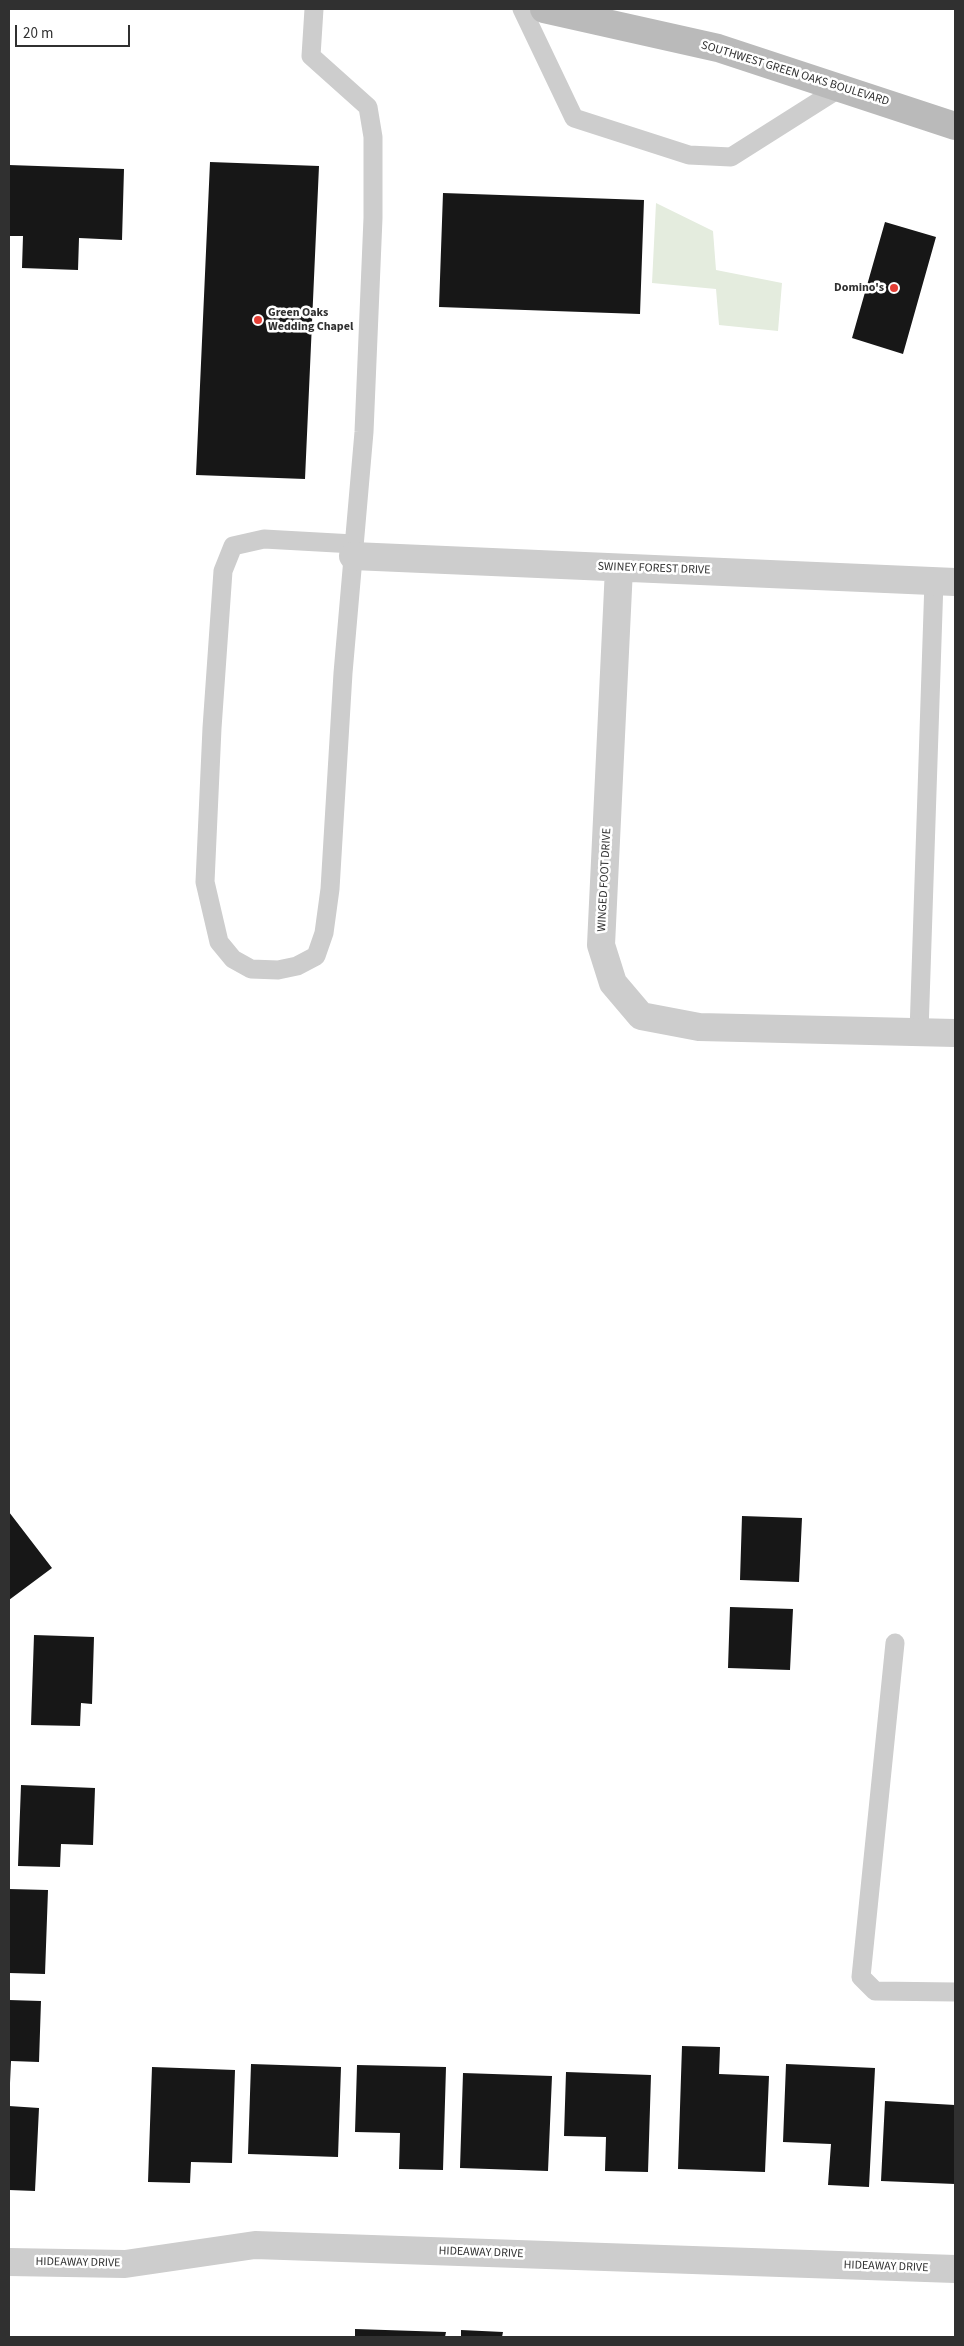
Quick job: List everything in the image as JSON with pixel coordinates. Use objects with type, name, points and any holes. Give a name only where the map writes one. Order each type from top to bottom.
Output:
[{"type":"main road","name":"SOUTHWEST GREEN OAKS BOULEVARD","points":[[544,9],[718,48],[955,126]]},
{"type":"street","name":"SWINEY FOREST DRIVE","points":[[354,550],[620,568],[944,582]]},
{"type":"street","name":"WINGED FOOT DRIVE","points":[[620,568],[601,945],[613,983],[641,1016],[700,1027],[955,1033]]},
{"type":"street","name":"HIDEAWAY DRIVE","points":[[9,2262],[125,2264],[255,2245],[955,2269]]},
{"type":"lane","points":[[314,9],[311,56],[368,107],[373,137],[373,218],[364,432],[344,674],[330,888],[324,932],[316,956],[297,966],[278,970],[251,969],[233,959],[219,942],[205,882],[212,728],[223,571],[233,546],[264,539],[354,550]]},
{"type":"lane","points":[[522,9],[574,118],[689,155],[731,157],[840,88]]},
{"type":"lane","points":[[919,1032],[944,582]]},
{"type":"lane","points":[[896,1643],[861,1977],[875,1991],[955,1992]]},
{"type":"shaded area","points":[[656,203],[713,231],[716,270],[782,283],[778,331],[719,325],[716,289],[652,283]]},
{"type":"building","name":"Green Oaks Wedding Chapel","points":[[210,162],[319,166],[305,479],[196,475]]},
{"type":"building","points":[[9,165],[124,169],[122,240],[79,238],[78,270],[22,268],[23,236],[9,236]]},
{"type":"building","points":[[443,193],[644,200],[640,314],[439,307]]},
{"type":"building","name":"Domino's","points":[[885,222],[936,237],[903,354],[852,338]]},
{"type":"building","points":[[9,1512],[52,1568],[9,1600]]},
{"type":"building","points":[[742,1516],[802,1518],[799,1582],[740,1580]]},
{"type":"building","points":[[730,1607],[793,1609],[790,1670],[728,1668]]},
{"type":"building","points":[[34,1635],[94,1637],[92,1704],[81,1703],[80,1726],[31,1725]]},
{"type":"building","points":[[21,1785],[95,1788],[93,1845],[61,1844],[60,1867],[18,1866]]},
{"type":"building","points":[[9,1889],[48,1890],[45,1974],[9,1973]]},
{"type":"building","points":[[9,2000],[41,2001],[39,2062],[11,2061],[10,2083],[9,2083]]},
{"type":"building","points":[[682,2046],[720,2047],[719,2074],[769,2076],[765,2172],[678,2169]]},
{"type":"building","points":[[251,2064],[341,2067],[338,2157],[248,2154]]},
{"type":"building","points":[[786,2064],[875,2068],[869,2187],[828,2185],[831,2144],[783,2142]]},
{"type":"building","points":[[357,2065],[446,2067],[443,2170],[399,2169],[400,2133],[355,2132]]},
{"type":"building","points":[[152,2067],[235,2070],[232,2163],[191,2162],[190,2183],[148,2182]]},
{"type":"building","points":[[566,2072],[651,2075],[648,2172],[605,2171],[606,2137],[564,2136]]},
{"type":"building","points":[[463,2073],[552,2076],[548,2171],[460,2168]]},
{"type":"building","points":[[885,2101],[955,2105],[955,2184],[881,2181]]},
{"type":"building","points":[[9,2106],[39,2108],[35,2191],[9,2190]]},
{"type":"building","points":[[355,2329],[446,2332],[445,2337],[355,2337]]},
{"type":"building","points":[[461,2330],[503,2332],[502,2337],[461,2337]]},
{"type":"place","name":"Domino's","points":[[894,288]]},
{"type":"place","name":"Green Oaks Wedding Chapel","points":[[258,320]]}]
